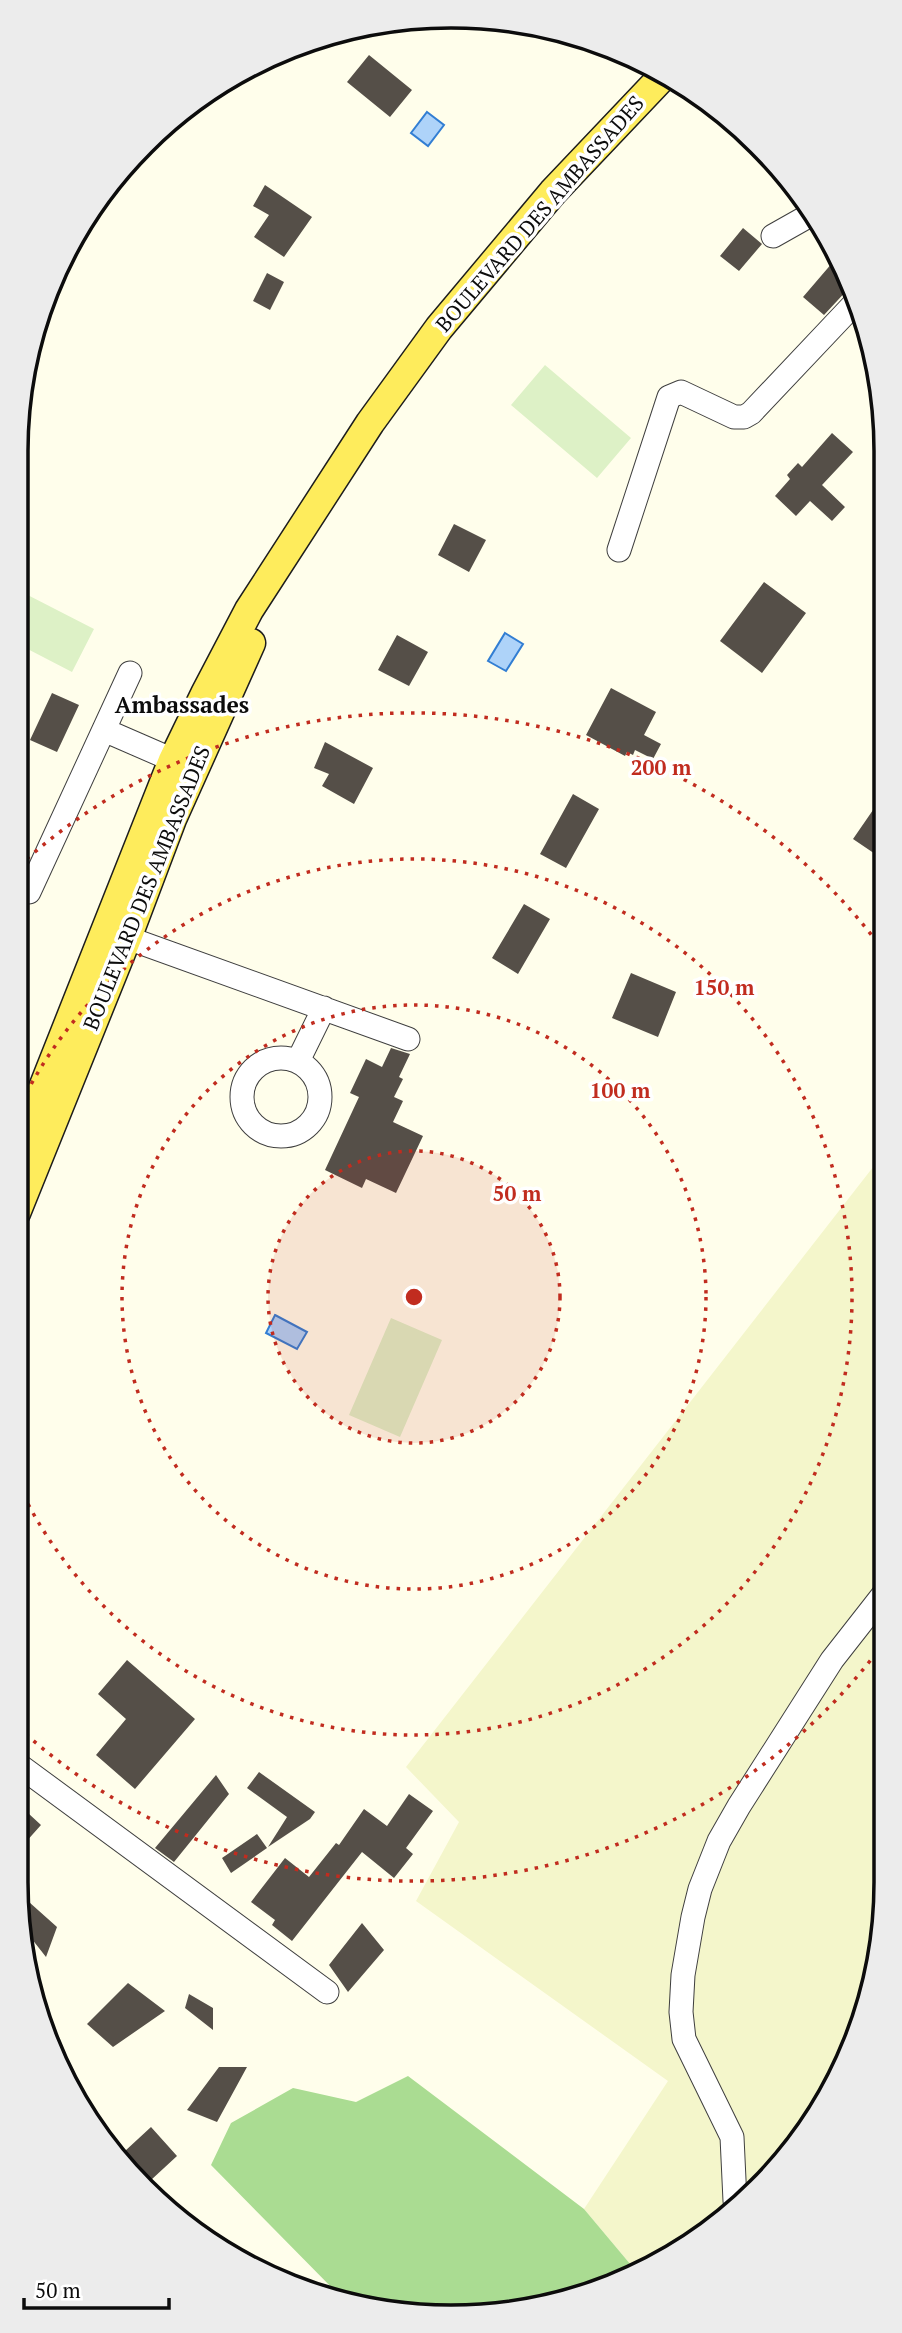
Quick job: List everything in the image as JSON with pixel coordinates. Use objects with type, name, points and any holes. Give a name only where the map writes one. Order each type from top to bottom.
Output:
[{"type":"main road","name":"BOULEVARD DES AMBASSADES","points":[[28,1180],[116,934],[173,760],[249,610],[370,423],[439,328],[553,192],[657,82]]},
{"type":"main road","name":"BOULEVARD DES AMBASSADES","points":[[28,1129],[116,934],[172,819],[302,528]]},
{"type":"street","points":[[773,236],[804,218]]},
{"type":"street","points":[[619,550],[669,397],[681,392],[734,416],[744,417],[751,413],[850,309]]},
{"type":"street","points":[[29,892],[130,673]]},
{"type":"street","points":[[104,730],[173,760]]},
{"type":"street","points":[[116,934],[408,1039]]},
{"type":"street","points":[[298,1061],[324,1008]]},
{"type":"street","points":[[734,2196],[732,2137],[684,2039],[681,2012],[683,1975],[693,1917],[700,1889],[719,1841],[739,1806],[832,1660],[874,1606]]},
{"type":"street","points":[[28,1771],[327,1992]]},
{"type":"green space","points":[[545,365],[631,438],[597,478],[511,405]]},
{"type":"green space","points":[[28,595],[94,629],[72,672],[28,649]]},
{"type":"green space","points":[[874,1166],[874,1882],[866,1965],[842,2044],[817,2094],[787,2140],[750,2181],[709,2218],[631,2265],[584,2209],[668,2081],[416,1901],[459,1822],[406,1767]]},
{"type":"green space","points":[[391,1318],[442,1340],[400,1437],[349,1415]]},
{"type":"green space","points":[[408,2076],[584,2209],[631,2265],[560,2291],[479,2304],[423,2304],[368,2297],[332,2288],[211,2165],[231,2123],[293,2088],[356,2102]]},
{"type":"water","points":[[427,112],[444,125],[428,146],[411,133]]},
{"type":"water","points":[[505,633],[523,644],[506,671],[488,661]]},
{"type":"water","points":[[275,1315],[307,1332],[297,1349],[266,1333]]},
{"type":"building","points":[[369,55],[412,90],[390,117],[347,82]]},
{"type":"building","points":[[265,185],[312,217],[284,257],[254,237],[269,215],[253,206]]},
{"type":"building","points":[[743,228],[762,244],[739,271],[720,256]]},
{"type":"building","points":[[830,265],[844,294],[824,315],[803,297]]},
{"type":"building","points":[[267,273],[284,282],[270,310],[253,301]]},
{"type":"building","points":[[832,433],[853,452],[822,485],[845,507],[832,521],[810,501],[796,516],[775,496],[790,479],[787,475],[798,463],[802,467]]},
{"type":"building","points":[[454,524],[486,540],[469,572],[438,555]]},
{"type":"building","points":[[764,582],[806,613],[762,673],[720,641]]},
{"type":"building","points":[[397,635],[428,652],[409,686],[378,670]]},
{"type":"building","points":[[611,688],[656,712],[644,735],[661,744],[653,759],[635,750],[633,755],[627,752],[625,756],[586,735]]},
{"type":"building","points":[[52,693],[79,705],[57,752],[30,740]]},
{"type":"building","points":[[325,742],[373,768],[354,804],[322,786],[329,774],[314,768]]},
{"type":"building","points":[[573,794],[599,809],[566,868],[540,854]]},
{"type":"building","points":[[873,810],[874,853],[853,839]]},
{"type":"building","points":[[524,904],[550,919],[518,974],[492,958]]},
{"type":"building","points":[[631,973],[676,992],[658,1037],[612,1018]]},
{"type":"building","points":[[391,1048],[410,1054],[399,1077],[403,1079],[394,1097],[403,1101],[393,1122],[423,1136],[396,1193],[366,1179],[362,1188],[325,1170],[359,1097],[350,1093],[366,1059],[382,1067]]},
{"type":"building","points":[[127,1660],[195,1719],[135,1789],[96,1755],[126,1719],[98,1694]]},
{"type":"building","points":[[259,1772],[315,1812],[310,1819],[268,1847],[287,1817],[247,1788]]},
{"type":"building","points":[[216,1775],[229,1794],[174,1862],[155,1848]]},
{"type":"building","points":[[409,1794],[433,1811],[406,1848],[413,1854],[394,1878],[362,1852],[292,1941],[272,1925],[275,1920],[251,1902],[285,1858],[309,1877],[336,1843],[339,1845],[364,1809],[387,1826]]},
{"type":"building","points":[[28,1813],[41,1825],[28,1840]]},
{"type":"building","points":[[257,1834],[267,1848],[231,1873],[222,1858]]},
{"type":"building","points":[[29,1902],[57,1927],[46,1957],[32,1940]]},
{"type":"building","points":[[362,1923],[384,1950],[348,1992],[329,1965]]},
{"type":"building","points":[[128,1983],[165,2011],[113,2047],[87,2024]]},
{"type":"building","points":[[189,1994],[213,2008],[213,2030],[185,2008]]},
{"type":"building","points":[[219,2067],[247,2067],[217,2122],[187,2110]]},
{"type":"building","points":[[151,2127],[177,2156],[151,2180],[125,2151]]},
{"type":"district","name":"Ambassades","points":[[182,705]]}]
